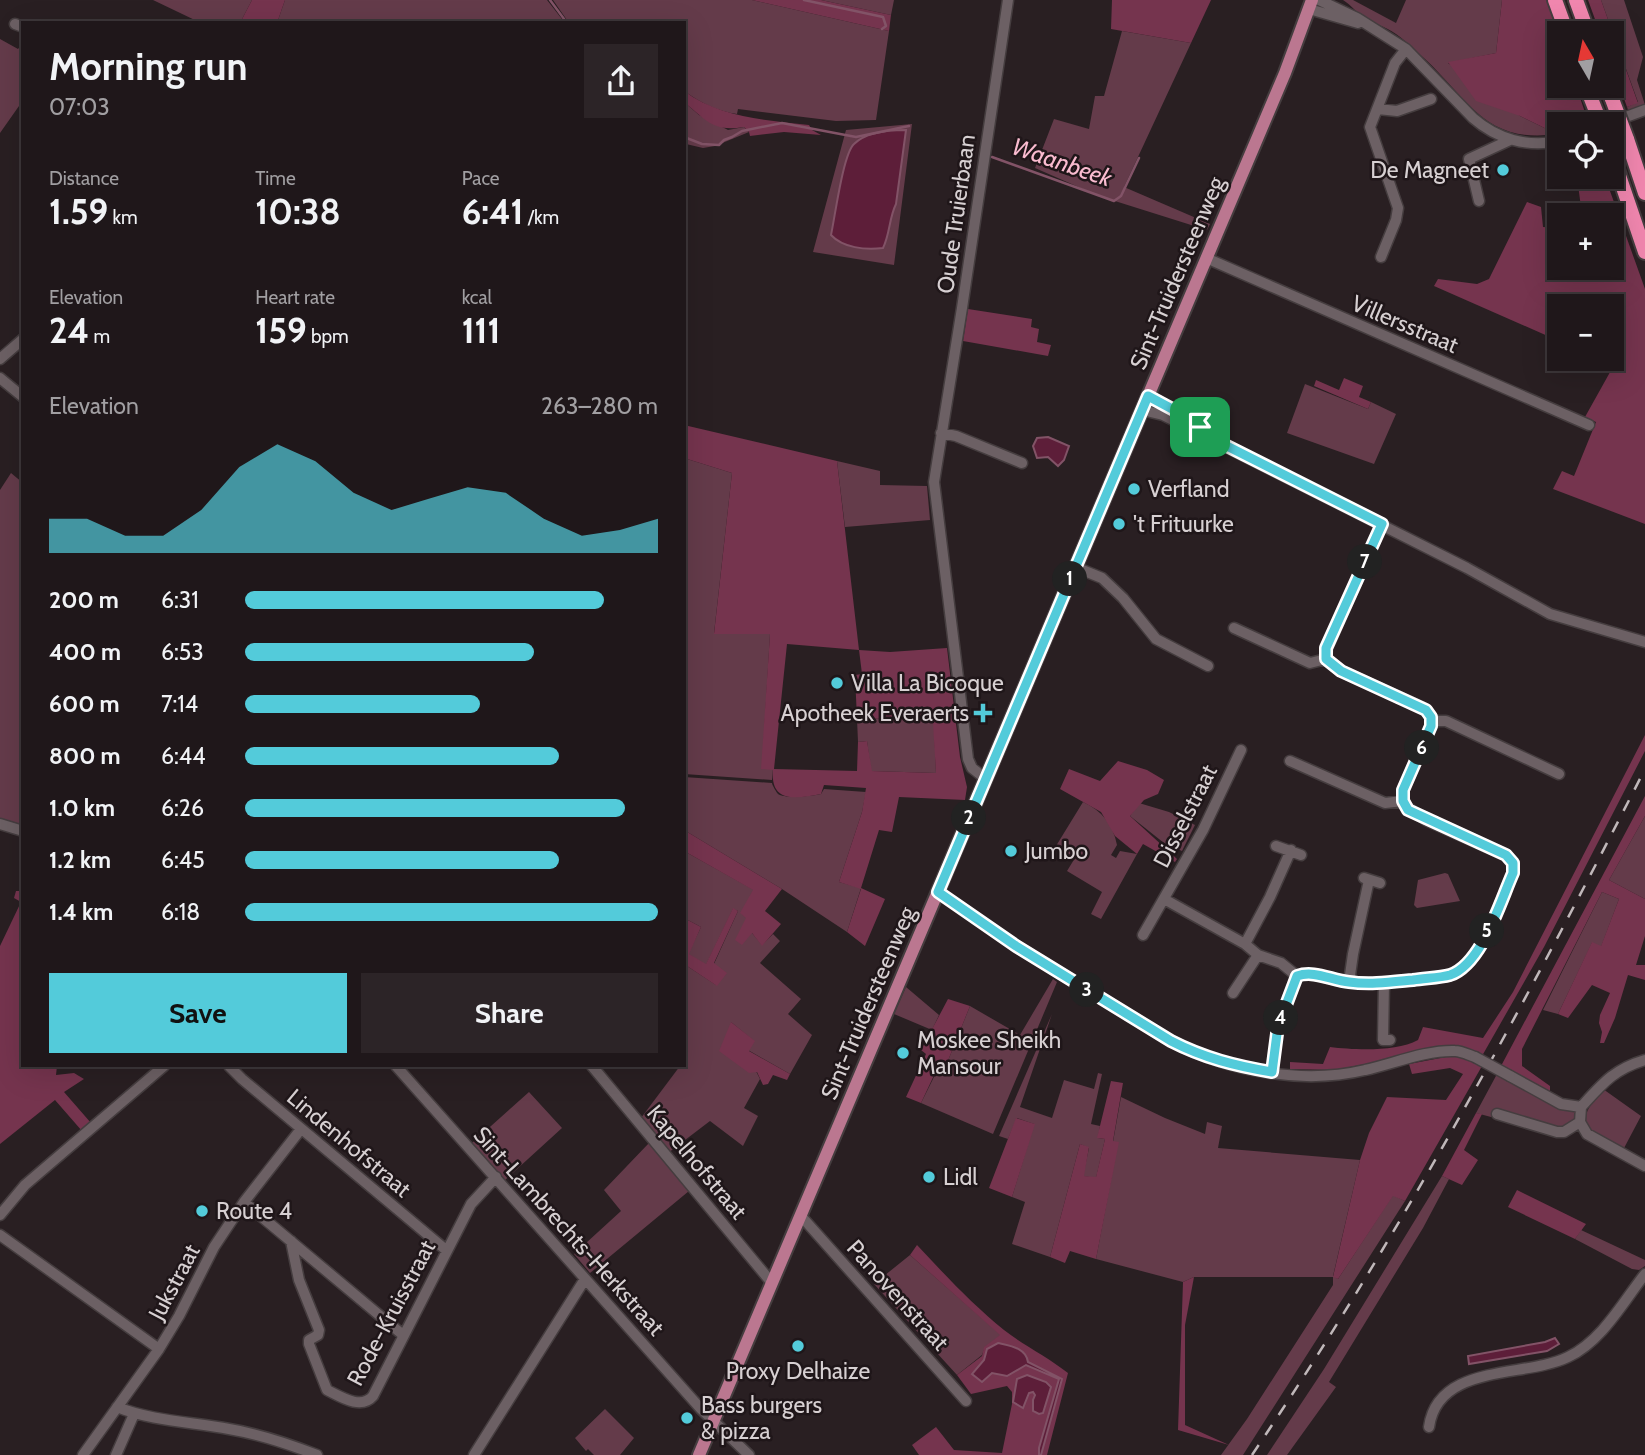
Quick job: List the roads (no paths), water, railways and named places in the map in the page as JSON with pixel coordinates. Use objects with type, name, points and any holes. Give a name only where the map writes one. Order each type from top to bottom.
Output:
[{"type":"highway","points":[[1555,0],[1563,21]]},
{"type":"highway","points":[[1576,0],[1584,21]]},
{"type":"highway","points":[[1612,98],[1645,193]]},
{"type":"highway","points":[[1624,189],[1645,251]]},
{"type":"main road","name":"Sint-Truidersteenweg","points":[[699,1455],[1316,4]]},
{"type":"street","name":"Oude Truierbaan","points":[[986,779],[972,768],[968,760],[934,488],[1008,0]]},
{"type":"street","points":[[1316,4],[1372,27],[1406,49],[1484,128],[1510,139],[1530,143],[1547,142]]},
{"type":"street","points":[[1381,257],[1398,208],[1370,127],[1395,63],[1406,49]]},
{"type":"street","points":[[1378,109],[1397,111],[1430,99]]},
{"type":"street","points":[[1624,118],[1645,110]]},
{"type":"street","points":[[1479,201],[1469,159],[1510,139]]},
{"type":"street","name":"Villersstraat","points":[[1206,258],[1589,425]]},
{"type":"street","points":[[0,359],[21,341]]},
{"type":"street","points":[[0,378],[21,395]]},
{"type":"street","points":[[1148,396],[1187,417],[1215,440]]},
{"type":"street","points":[[1142,410],[1163,415],[1215,440],[1382,524],[1550,614],[1645,642]]},
{"type":"street","points":[[941,433],[956,436],[1022,463]]},
{"type":"street","points":[[1326,659],[1326,648],[1382,524]]},
{"type":"street","points":[[1075,567],[1102,578],[1123,598],[1157,639],[1208,666]]},
{"type":"street","points":[[1234,628],[1310,663],[1326,659]]},
{"type":"street","points":[[1326,659],[1341,671],[1426,710],[1432,721]]},
{"type":"street","points":[[1432,721],[1446,721],[1559,774]]},
{"type":"street","points":[[1290,761],[1385,803],[1403,801],[1403,790],[1432,721]]},
{"type":"street","name":"Disselstraat","points":[[1143,935],[1203,830],[1241,750]]},
{"type":"street","name":"Disselstraat","points":[[1164,899],[1245,944],[1258,956],[1281,964],[1297,976],[1306,973],[1349,982],[1384,983],[1449,975],[1471,962],[1480,949],[1513,873],[1513,863],[1506,855],[1408,810],[1403,801]]},
{"type":"street","points":[[0,824],[21,830]]},
{"type":"street","points":[[1245,944],[1296,853],[1276,846]]},
{"type":"street","points":[[1349,982],[1371,880]]},
{"type":"street","points":[[938,892],[1016,946],[1194,1053],[1233,1065],[1316,1077],[1364,1071],[1442,1052],[1457,1051],[1475,1056],[1561,1104],[1581,1107]]},
{"type":"street","points":[[1233,993],[1258,956]]},
{"type":"street","points":[[1272,1072],[1278,1026],[1297,976]]},
{"type":"street","points":[[1384,983],[1383,1040],[1390,1041]]},
{"type":"street","points":[[1645,1060],[1627,1065],[1608,1077],[1581,1107],[1580,1122],[1587,1135],[1594,1140],[1645,1166]]},
{"type":"street","points":[[0,1215],[45,1166],[163,1067]]},
{"type":"street","name":"Lindenhofstraat","points":[[230,1067],[446,1250]]},
{"type":"street","name":"Sint-Lambrechts-Herkstraat","points":[[397,1067],[714,1422],[749,1455]]},
{"type":"street","name":"Kapelhofstraat","points":[[593,1067],[772,1283]]},
{"type":"street","points":[[1497,1114],[1557,1132],[1563,1132],[1580,1122]]},
{"type":"street","name":"Jukstraat","points":[[83,1455],[180,1316],[214,1247],[244,1202],[301,1129]]},
{"type":"street","name":"Rode-Kruisstraat","points":[[291,1241],[299,1280],[320,1330],[318,1335],[309,1340],[309,1348],[327,1390],[356,1403],[369,1401],[471,1204],[496,1178]]},
{"type":"street","points":[[244,1202],[403,1335]]},
{"type":"street","name":"Panovenstraat","points":[[801,1216],[966,1401]]},
{"type":"street","points":[[0,1235],[159,1349]]},
{"type":"street","points":[[1429,1427],[1431,1413],[1447,1394],[1466,1381],[1569,1357],[1590,1342],[1645,1274]]},
{"type":"street","points":[[474,1455],[585,1279]]},
{"type":"street","points":[[117,1407],[134,1414],[230,1429],[281,1442],[317,1455]]},
{"type":"street","points":[[116,1455],[134,1414]]},
{"type":"waterway","name":"Waanbeek","points":[[550,0],[566,21]]},
{"type":"waterway","points":[[804,0],[883,17],[886,26],[882,29]]},
{"type":"waterway","name":"Waanbeek","points":[[686,138],[702,144],[719,145],[742,131],[782,123],[856,137],[909,126]]},
{"type":"waterway","name":"Waanbeek","points":[[992,157],[1114,201],[1121,196],[1139,158]]},
{"type":"railway","points":[[1252,1455],[1410,1204],[1507,1032],[1645,769]]},
{"type":"place","name":"De Magneet","points":[[1503,170]]},
{"type":"place","name":"Verfland","points":[[1134,489]]},
{"type":"place","name":"'t Frituurke","points":[[1119,524]]},
{"type":"place","name":"Villa La Bicoque","points":[[837,683]]},
{"type":"place","name":"Apotheek Everaerts","points":[[983,713]]},
{"type":"place","name":"Jumbo","points":[[1011,851]]},
{"type":"place","name":"Moskee Sheikh Mansour","points":[[903,1053]]},
{"type":"place","name":"Lidl","points":[[929,1177]]},
{"type":"place","name":"Route 4","points":[[202,1211]]},
{"type":"place","name":"Proxy Delhaize","points":[[798,1346]]},
{"type":"place","name":"Bass burgers & pizza","points":[[687,1418]]}]
